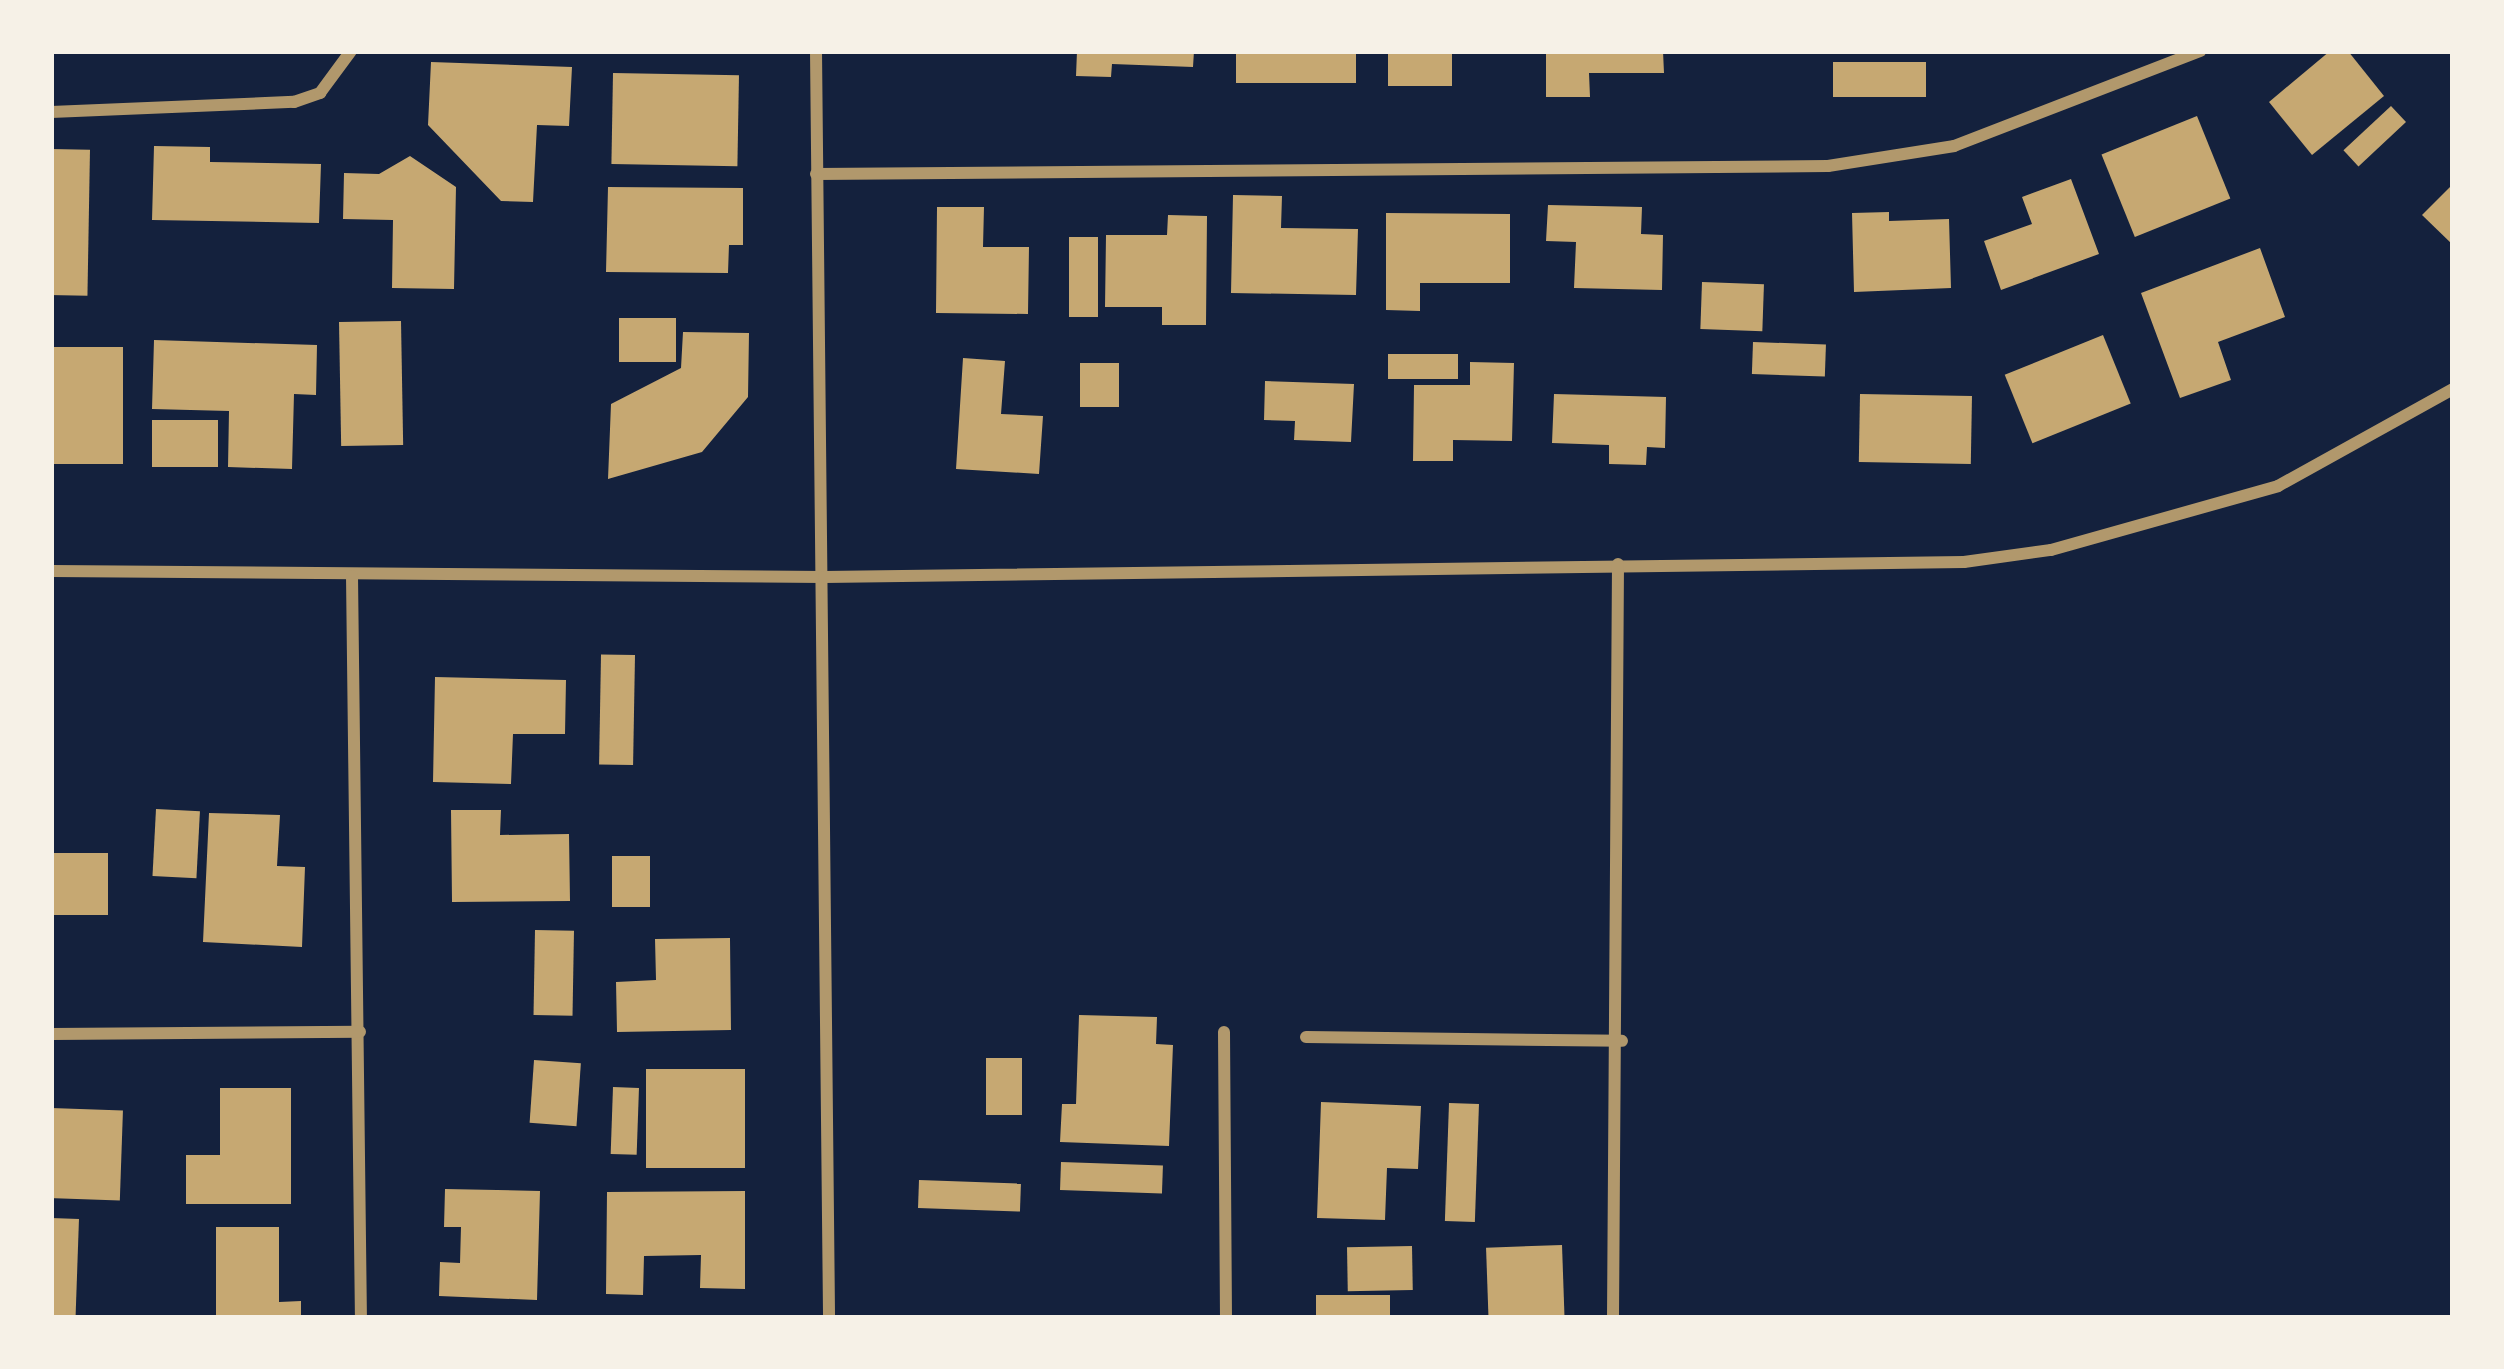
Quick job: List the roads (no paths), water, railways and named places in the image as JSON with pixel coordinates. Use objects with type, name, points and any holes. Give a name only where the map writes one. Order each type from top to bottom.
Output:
[{"type":"street","points":[[51,112],[294,102],[320,93],[351,51]]},
{"type":"street","points":[[816,51],[829,1318]]},
{"type":"street","points":[[816,173],[1828,166],[1954,146],[2200,51]]},
{"type":"street","points":[[51,571],[824,577],[1964,562],[2050,550],[2278,486],[2453,389]]},
{"type":"street","points":[[1613,1318],[1622,1041],[1618,564]]},
{"type":"street","points":[[352,576],[361,1318]]},
{"type":"street","points":[[51,1034],[360,1032]]},
{"type":"street","points":[[1223,1032],[1226,1318]]},
{"type":"street","points":[[1306,1037],[1622,1041]]}]
